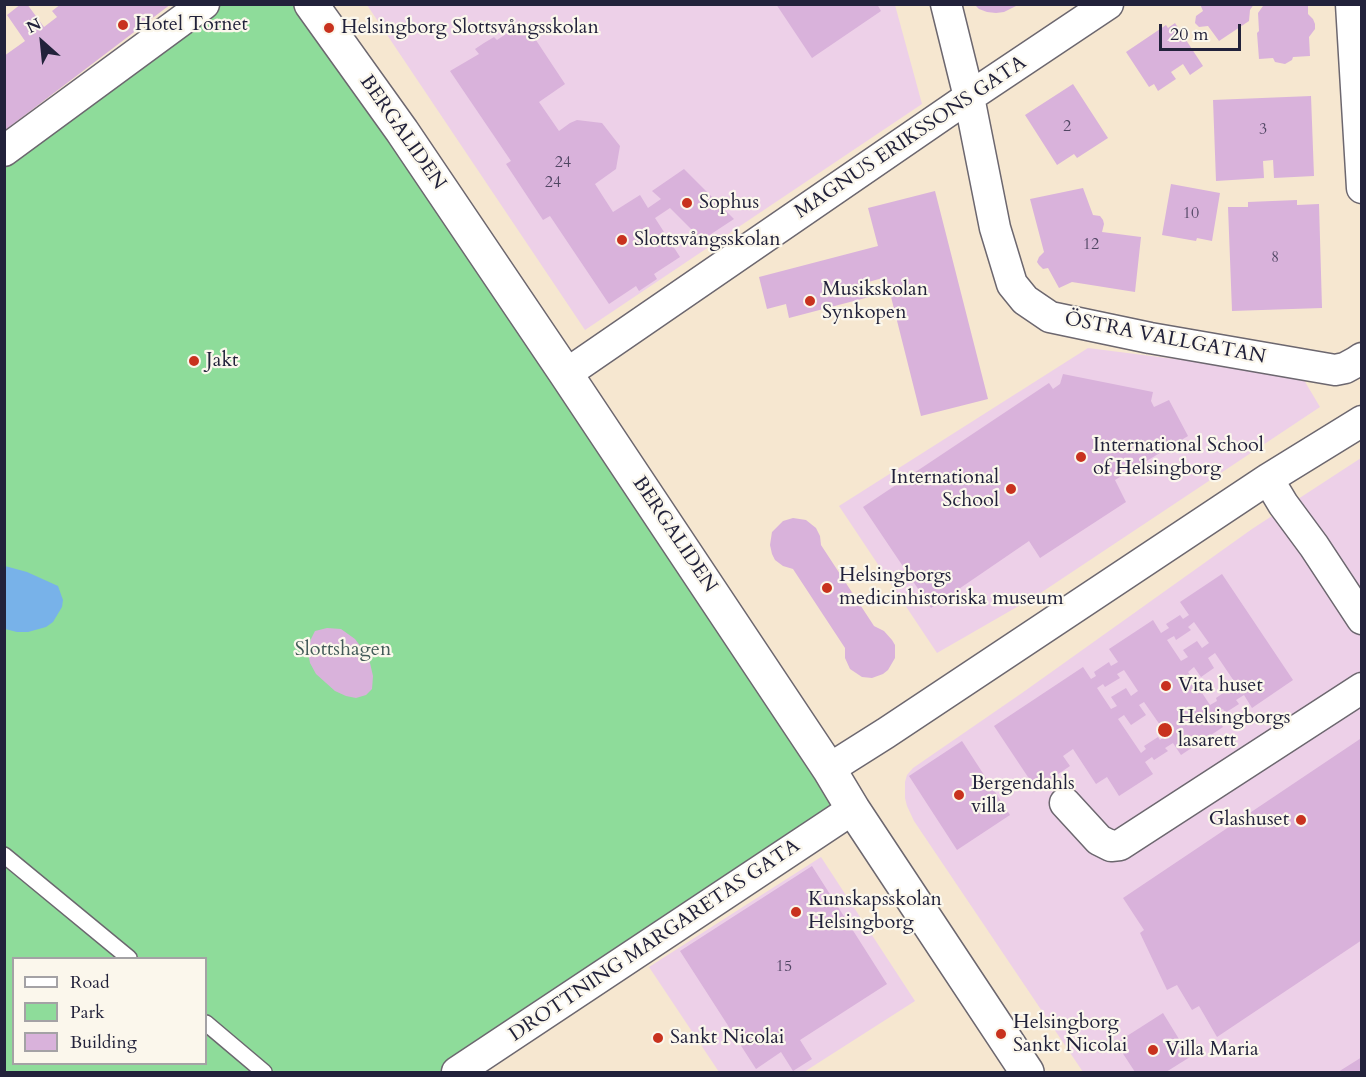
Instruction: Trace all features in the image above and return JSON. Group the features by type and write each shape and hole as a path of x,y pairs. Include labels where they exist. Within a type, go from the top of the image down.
{"street":[{"path":"4,151 204,4"},
{"name":"BERGALIDEN","path":"311,4 402,131 566,374 830,769 853,809 1027,1072"},
{"name":"ÖSTRA VALLGATAN","path":"946,4 969,98 995,228 1011,284 1025,300 1050,317 1150,338 1335,370 1345,368 1362,358"},
{"name":"MAGNUS ERIKSSONS GATA","path":"566,374 1108,4"},
{"path":"1351,4 1362,188"},
{"path":"830,769 1268,479 1362,421"},
{"path":"1268,479 1362,619"},
{"path":"1065,803 1099,840 1111,846 1120,845 1362,688"},
{"name":"DROTTNING MARGARETAS GATA","path":"457,1072 853,809"}],"lane":[{"path":"4,855 128,957"},
{"path":"207,1024 264,1072"}],"shaded area":[{"name":"Slottsvångsskolan","path":"367,5 895,5 922,104 585,330"},
{"name":"International School of Helsingborg","path":"1088,348 1301,375 1320,407 1036,596 937,653 839,506"},
{"name":"Helsingborgs lasarett","path":"1361,458 1361,1072 1083,1072 914,821 905,798 907,775 913,768 1252,529"},
{"name":"Kunskapsskolan Helsingborg","path":"821,857 915,1001 804,1072 719,1072 649,967"}],"green space":[{"name":"Slottshagen","path":"204,5 311,5 850,810 457,1072 5,1072 4,151"}],"water":[{"path":"5,566 27,572 58,586 63,600 62,607 53,622 46,627 28,632 5,629"}],"building":[{"path":"21,4 27,4 44,27 57,17 52,11 61,4 171,4 4,131 4,56 25,41 7,15"},
{"path":"776,4 877,4 881,11 812,58"},
{"path":"974,4 1020,4 1004,12 996,13 979,9"},
{"path":"1200,4 1254,4 1250,10 1249,21 1219,41 1208,26 1199,27 1195,23 1196,16 1203,11"},
{"path":"1263,4 1308,4 1308,14 1315,24 1315,29 1309,37 1310,56 1293,57 1285,64 1275,62 1273,58 1259,59 1258,13"},
{"name":"Slottsvångsskolan","path":"524,22 565,84 539,102 559,131 577,120 602,123 620,146 616,169 595,184 613,212 640,195 648,208 661,199 652,191 684,169 734,219 702,240 670,208 655,218 680,257 654,274 657,279 639,291 636,286 609,304 550,216 543,220 506,164 511,161 450,71 479,54 475,49 484,43 494,37 497,40"},
{"path":"1175,23 1203,66 1190,75 1183,64 1171,72 1176,79 1158,91 1154,84 1149,87 1126,52 1166,25 1168,28"},
{"path":"1073,84 1108,138 1077,158 1074,154 1057,165 1025,115"},
{"path":"1311,96 1314,176 1274,178 1273,160 1263,161 1264,178 1216,181 1213,100"},
{"path":"1171,184 1220,193 1212,241 1197,238 1196,241 1162,235"},
{"path":"1083,188 1093,215 1100,216 1103,220 1102,232 1141,237 1135,292 1072,282 1059,288 1048,268 1043,269 1037,262 1044,252 1030,199"},
{"name":"Musikskolan Synkopen","path":"935,191 988,399 921,416 886,277 865,283 869,297 789,318 786,304 767,309 759,277 878,246 868,208"},
{"path":"1297,200 1297,205 1319,204 1322,308 1232,311 1228,207 1248,207 1248,202"},
{"path":"1063,374 1153,392 1151,401 1154,407 1169,400 1188,436 1115,480 1126,502 1040,558 1029,541 931,608 863,507 1049,383 1053,389 1060,384"},
{"name":"Helsingborgs medicinhistoriska museum","path":"793,518 806,520 816,528 821,545 874,626 884,631 895,645 895,658 883,674 872,678 862,677 850,669 845,658 845,648 793,569 775,560 770,545 772,532 783,521"},
{"name":"Vita huset","path":"1222,574 1293,680 1252,708 1244,695 1236,700 1239,704 1225,713 1223,709 1215,714 1223,727 1181,755 1173,743 1165,748 1168,751 1154,760 1152,757 1145,762 1153,774 1119,796 1107,777 1096,784 1073,749 1063,756 1070,766 1036,789 994,726 1083,667 1091,679 1096,676 1094,672 1109,662 1111,666 1118,662 1109,649 1153,620 1161,633 1169,628 1166,624 1180,615 1183,619 1189,615 1180,602","holes":["1194,622 1209,643 1202,648 1197,641 1183,650 1188,657 1181,661 1167,640 1174,636 1176,640 1191,630 1188,627","1215,653 1238,687 1231,692 1229,689 1210,705 1188,672 1194,667 1201,677 1214,668 1208,658","1124,670 1138,691 1131,696 1126,688 1111,697 1117,706 1111,709 1097,688 1103,684 1105,687 1120,678 1117,674","1144,702 1167,735 1160,740 1158,737 1144,746 1146,749 1141,753 1118,719 1124,715 1131,725 1146,715 1139,705"]},
{"path":"327,628 341,629 355,639 364,651 373,676 372,689 366,695 356,698 346,696 335,691 316,674 310,663 308,652 311,639 315,631"},
{"name":"Glashuset","path":"1360,739 1362,741 1362,940 1217,1037 1199,1006 1192,1010 1177,985 1167,990 1140,933 1144,930 1123,898"},
{"name":"Bergendahls villa","path":"962,741 1010,815 957,850 909,776"},
{"name":"Kunskapsskolan Helsingborg","path":"812,866 887,984 800,1040 812,1059 793,1071 781,1052 756,1069 680,951"},
{"name":"Villa Maria","path":"1163,1013 1190,1057 1166,1072 1135,1072 1116,1043"},
{"path":"1362,1057 1362,1072 1338,1072"}],"place":[{"name":"Hotel Tornet","path":"123,25"},
{"name":"Helsingborg Slottsvångsskolan","path":"329,28"},
{"name":"Sophus","path":"687,203"},
{"name":"Slottsvångsskolan","path":"622,240"},
{"name":"Musikskolan Synkopen","path":"810,301"},
{"name":"Jakt","path":"194,361"},
{"name":"International School of Helsingborg","path":"1081,457"},
{"name":"International School","path":"1011,489"},
{"name":"Helsingborgs medicinhistoriska museum","path":"827,588"},
{"name":"Vita huset","path":"1166,686"},
{"name":"Helsingborgs lasarett","path":"1165,730"},
{"name":"Bergendahls villa","path":"959,795"},
{"name":"Glashuset","path":"1301,820"},
{"name":"Kunskapsskolan Helsingborg","path":"796,912"},
{"name":"Helsingborg Sankt Nicolai","path":"1001,1034"},
{"name":"Sankt Nicolai","path":"658,1038"},
{"name":"Villa Maria","path":"1153,1050"}]}
